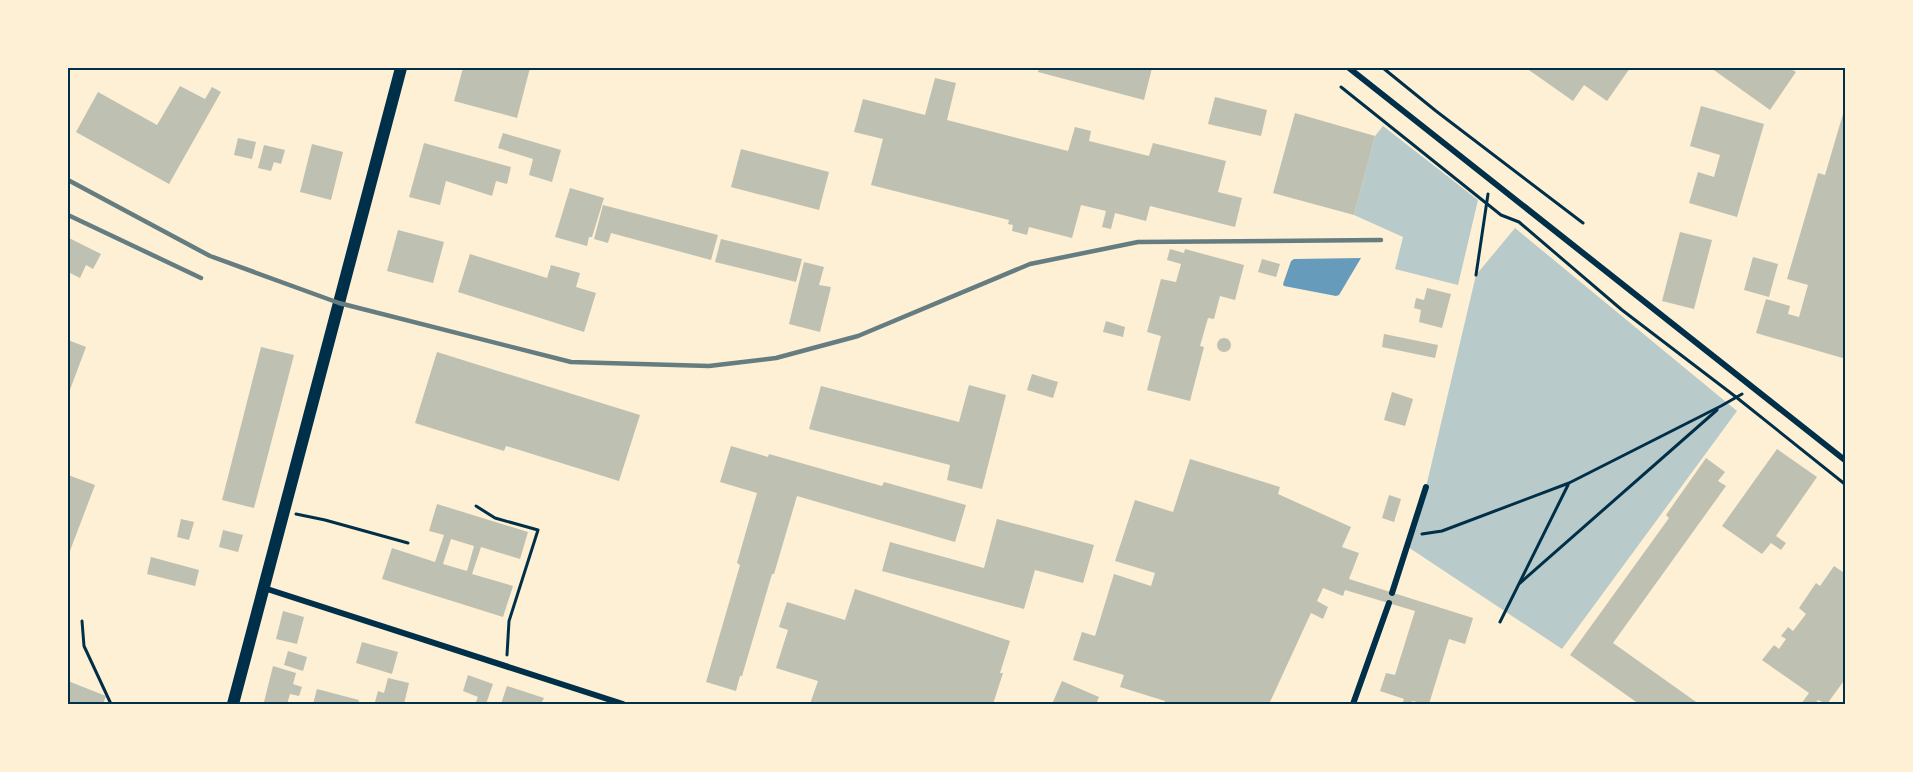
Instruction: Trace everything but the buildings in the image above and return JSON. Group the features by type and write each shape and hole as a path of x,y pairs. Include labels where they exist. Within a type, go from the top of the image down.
{"main road":[{"path":"233,705 401,68"}],"street":[{"path":"1349,68 1845,461"},
{"path":"1392,592 1426,487"},
{"path":"264,588 507,665 623,705"},
{"path":"1353,705 1389,603"}],"path":[{"path":"1383,68 1583,223"},
{"path":"1341,87 1502,215 1519,222 1622,310 1736,397 1845,485"},
{"path":"1476,275 1491,179"},
{"path":"1411,536 1442,531 1569,483 1751,388"},
{"path":"1520,583 1720,406"},
{"path":"1500,622 1569,483"},
{"path":"476,506 495,518 538,530 509,621 507,665"},
{"path":"285,512 325,520 408,543"},
{"path":"82,621 84,645 111,705"}],"shaded area":[{"path":"1383,126 1478,200 1458,285 1395,269 1403,237 1354,215 1375,136"},
{"path":"1515,228 1737,411 1562,649 1408,547 1426,487 1476,275"}],"water":[{"path":"1361,258 1339,295 1336,296 1283,284 1291,261 1294,259"}],"railway":[{"path":"68,180 210,256 339,303 571,362 709,366 776,358 858,336 1030,264 1138,242 1381,240"},
{"path":"68,215 201,278"}]}
